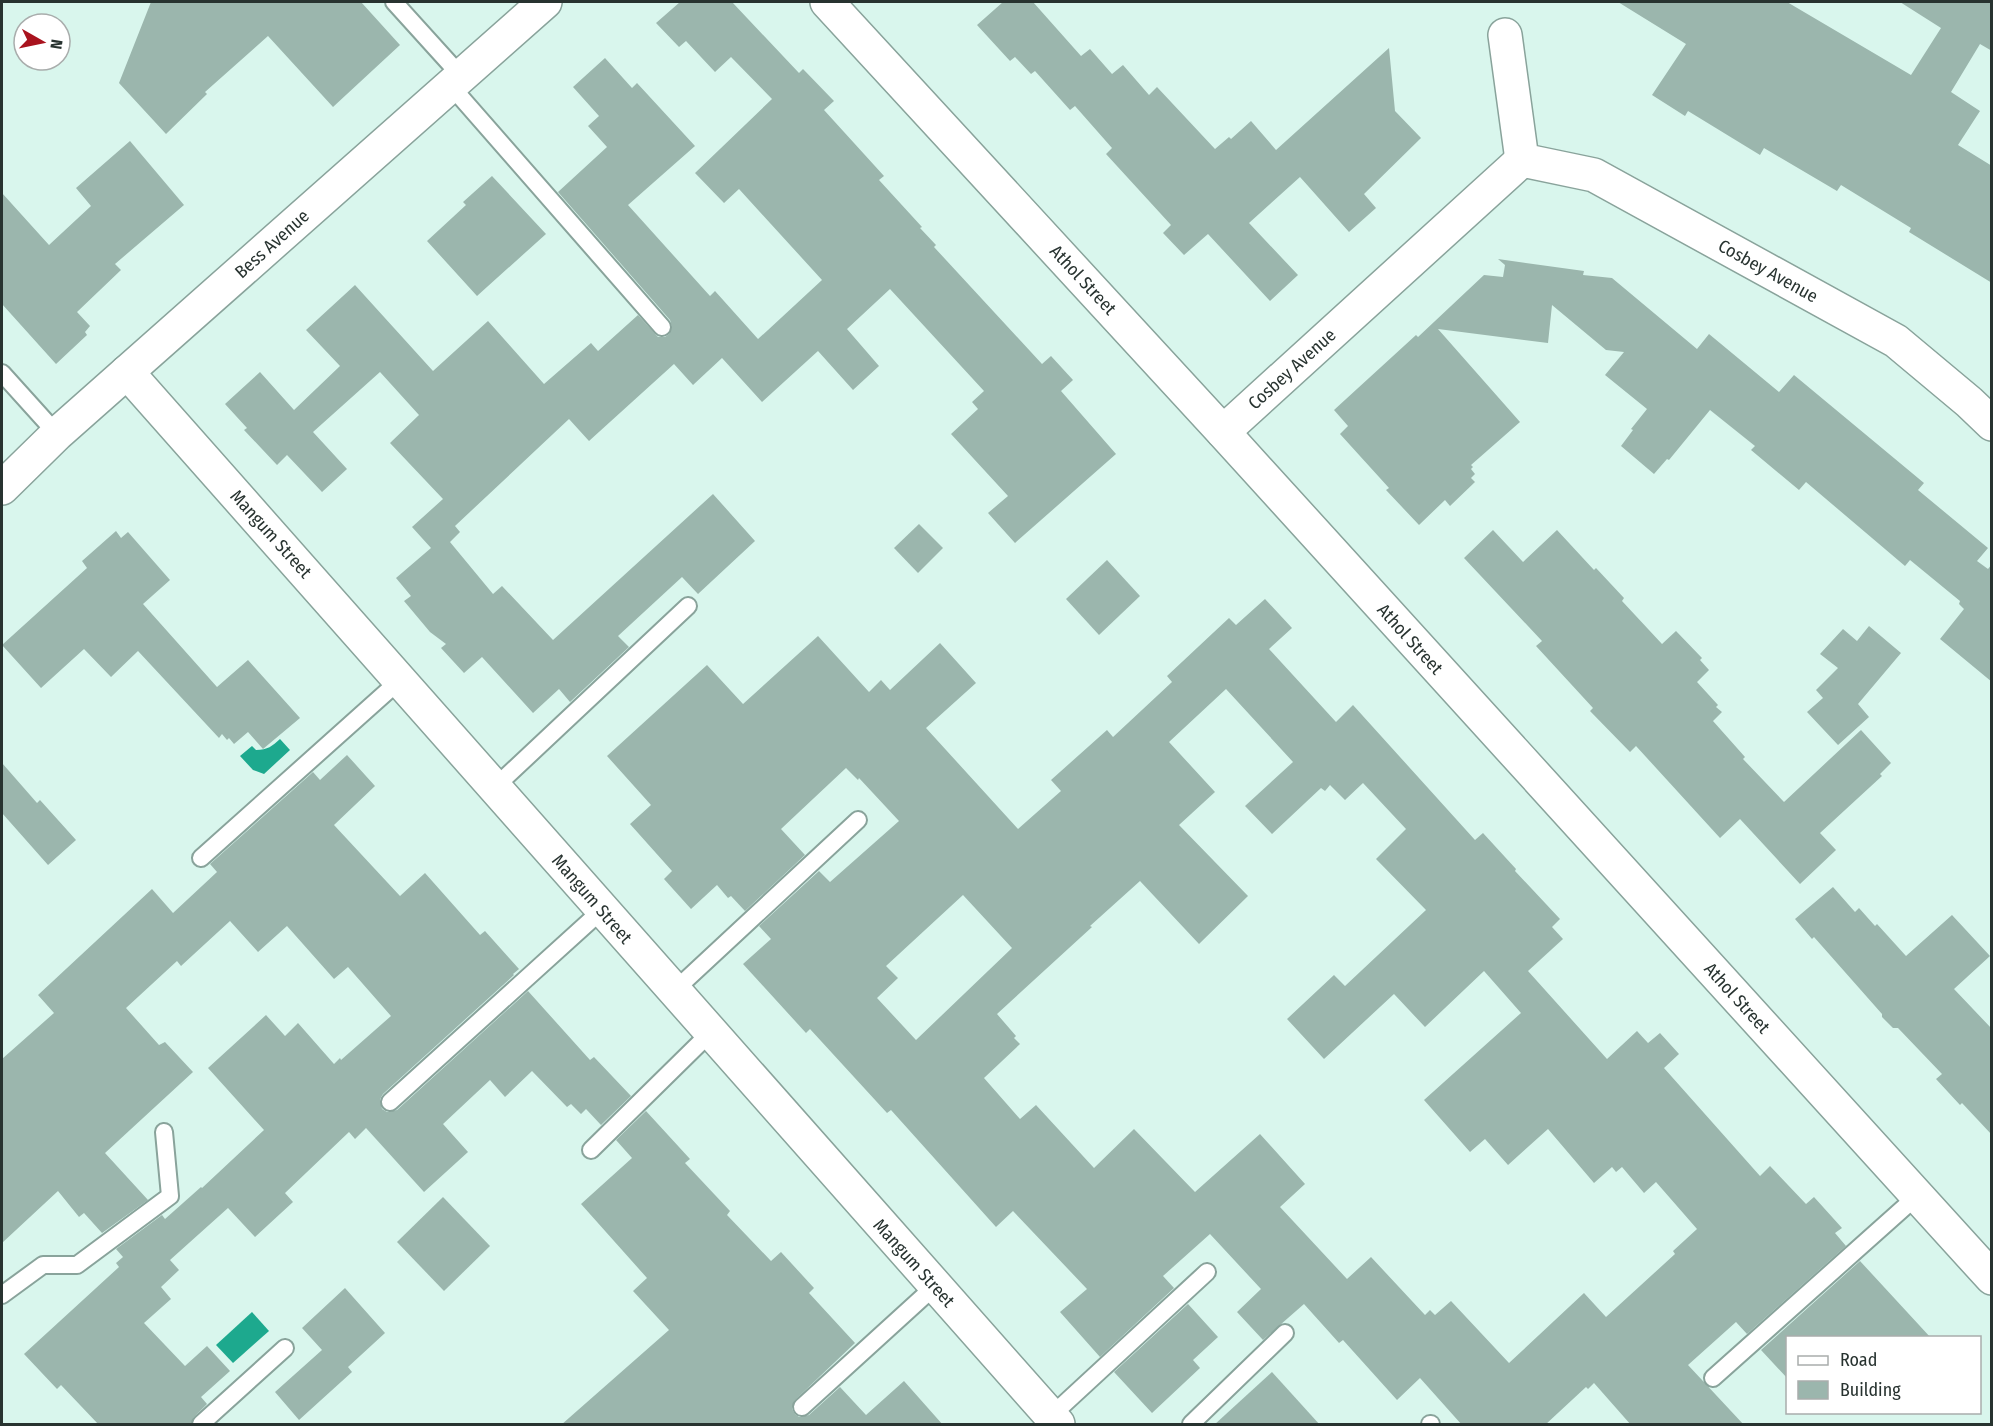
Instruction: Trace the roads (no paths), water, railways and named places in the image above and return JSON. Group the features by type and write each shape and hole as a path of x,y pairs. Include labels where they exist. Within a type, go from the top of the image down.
{"street":[{"name":"Bess Avenue","path":"2,488 57,434 545,2"},
{"name":"Athol Street","path":"827,2 1223,432 1992,1278"},
{"path":"1505,35 1522,160"},
{"name":"Cosbey Avenue","path":"1223,432 1522,160 1594,176 1896,341 1992,424"},
{"name":"Mangum Street","path":"127,372 1054,1420"}],"lane":[{"path":"394,2 456,81 662,327"},
{"path":"3,379 57,434"},
{"path":"494,788 688,606"},
{"path":"201,858 400,680"},
{"path":"674,991 858,820"},
{"path":"390,1102 602,910"},
{"path":"591,1150 711,1032"},
{"path":"2,1294 43,1265 77,1265 170,1196 164,1132"},
{"path":"1713,1378 1917,1196"},
{"path":"1054,1420 1208,1272"},
{"path":"802,1407 935,1286"},
{"path":"1191,1425 1285,1333"},
{"path":"201,1425 285,1347"}]}
